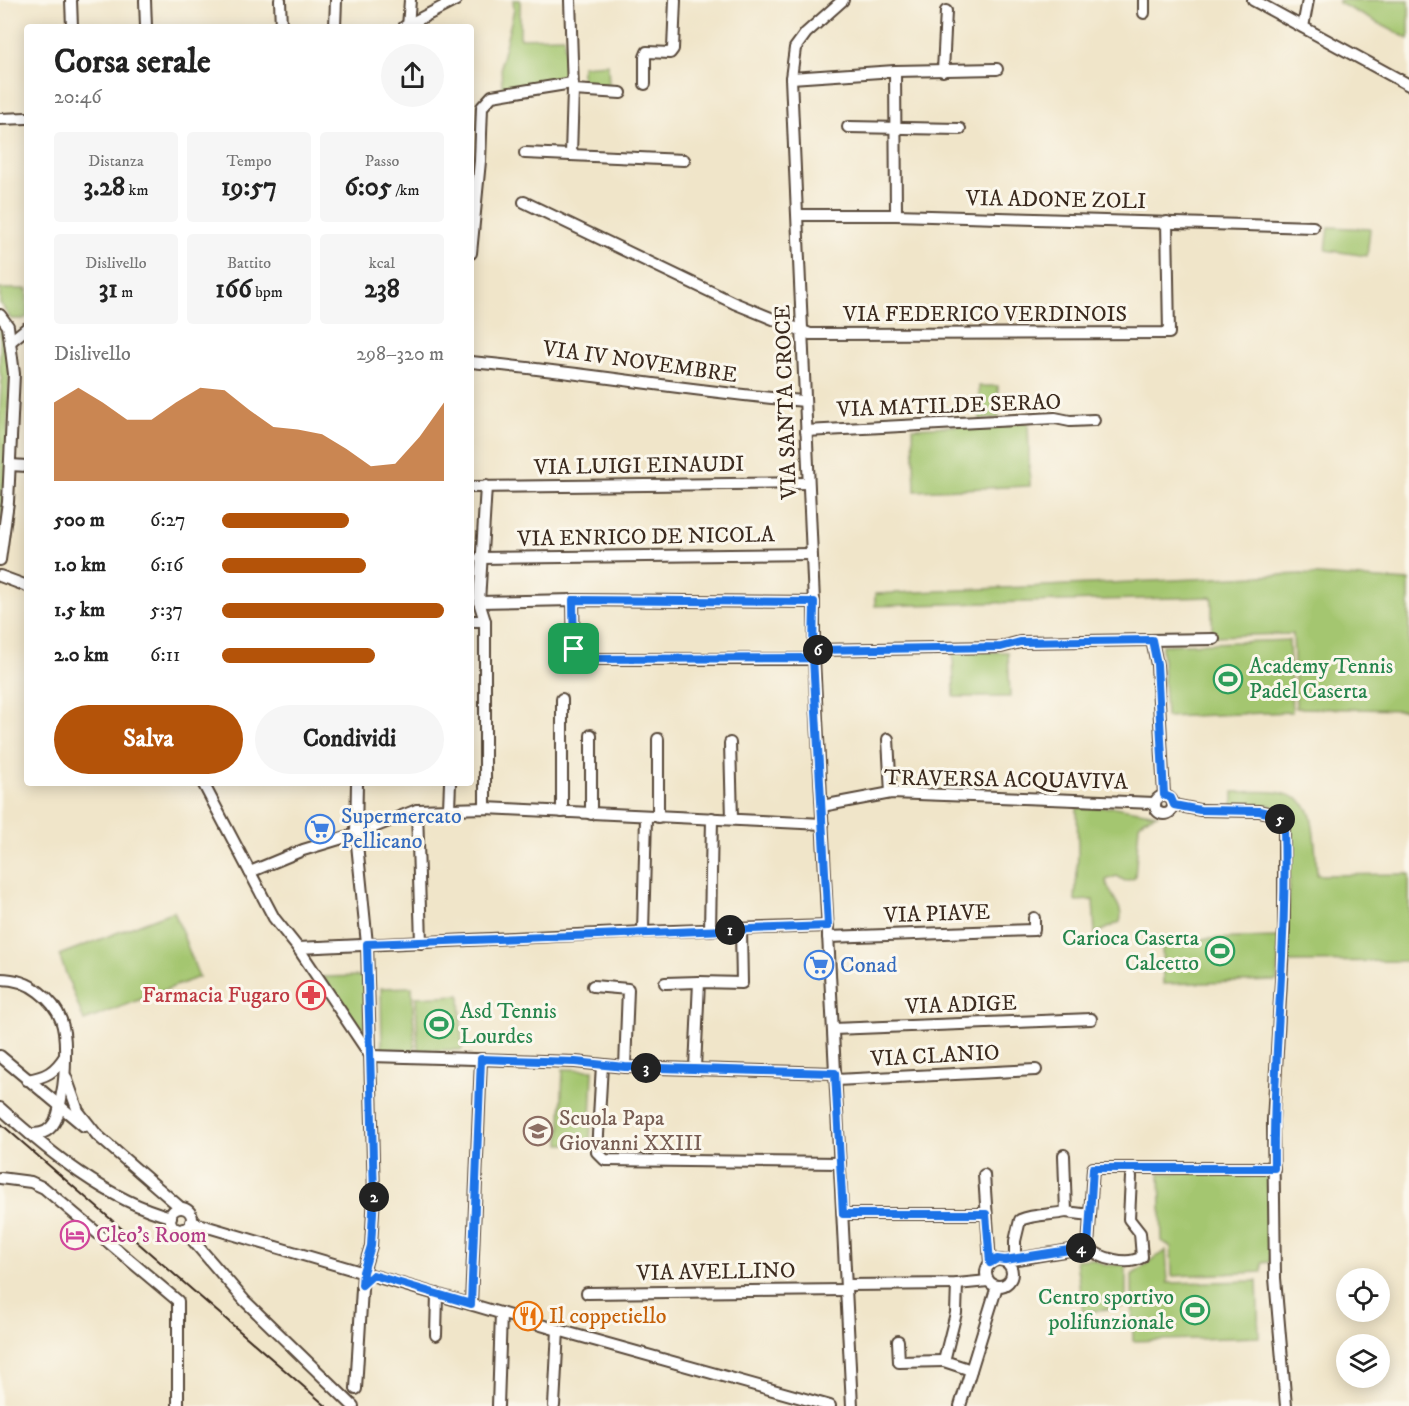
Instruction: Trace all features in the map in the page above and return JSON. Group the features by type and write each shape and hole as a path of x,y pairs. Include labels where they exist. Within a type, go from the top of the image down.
{"street":[{"path":"71,0 72,24"},
{"path":"145,0 146,24"},
{"path":"280,0 281,24"},
{"path":"335,24 336,0"},
{"path":"407,24 410,0"},
{"path":"411,24 456,0"},
{"path":"570,0 571,154"},
{"path":"645,84 647,52 670,53 673,49 675,0"},
{"name":"VIA SANTA CROCE","path":"843,0 806,33 795,48 791,78 814,602 813,654 852,1406"},
{"path":"1144,0 1144,13"},
{"path":"1253,0 1409,85"},
{"path":"1303,27 1308,0"},
{"path":"943,71 946,11"},
{"path":"791,78 895,71 997,69"},
{"path":"895,71 896,215"},
{"path":"474,184 482,107 492,96 572,87 621,93"},
{"path":"0,119 24,118"},
{"path":"848,127 960,129"},
{"path":"525,153 684,160"},
{"name":"VIA FEDERICO VERDINOIS","path":"524,202 734,303 810,334 1169,333 1167,222"},
{"name":"VIA ADONE ZOLI","path":"798,215 896,215 1313,226"},
{"path":"0,315 8,326 14,374 10,465 0,560"},
{"path":"11,340 24,330"},
{"name":"VIA IV NOVEMBRE","path":"474,362 730,395 805,401"},
{"name":"VIA MATILDE SERAO","path":"806,431 1043,419 1094,420"},
{"path":"10,465 24,466"},
{"name":"VIA LUIGI EINAUDI","path":"474,487 808,483"},
{"path":"485,808 485,621 479,602 486,486"},
{"name":"VIA ENRICO DE NICOLA","path":"480,558 811,554"},
{"path":"0,576 24,585"},
{"path":"479,602 573,600 814,602"},
{"path":"573,600 574,659 1001,647 1020,642 1214,639"},
{"path":"474,621 485,621"},
{"path":"1152,640 1157,664 1164,795"},
{"path":"562,699 562,812"},
{"path":"591,735 591,814"},
{"path":"658,739 658,817"},
{"path":"888,739 891,793"},
{"path":"730,743 732,819"},
{"path":"205,786 274,918 298,948 371,1056"},
{"path":"356,1389 362,1285 368,1274 374,1195 367,944 356,834 357,786"},
{"path":"449,808 450,786"},
{"name":"TRAVERSA ACQUAVIVA","path":"822,807 891,793 1155,804"},
{"path":"1164,795 1171,798 1174,805 1172,811 1163,814 1156,809 1155,804 1157,799 1164,795"},
{"path":"1174,805 1209,810 1259,811 1272,814 1281,820 1284,828 1284,929 1273,1121 1275,1278 1286,1406"},
{"path":"250,872 303,850 356,834 417,810 485,808 823,824"},
{"path":"417,810 421,943"},
{"path":"643,932 646,817"},
{"path":"710,930 712,818"},
{"name":"VIA PIAVE","path":"828,932 1034,930 1034,918"},
{"path":"298,948 643,932 710,930 828,932"},
{"path":"665,983 742,983 741,930"},
{"path":"0,979 20,981 33,988 53,1004 64,1026 66,1076 57,1118 50,1128 38,1134 30,1134"},
{"path":"695,1068 699,982"},
{"path":"593,986 628,989 625,1067"},
{"name":"VIA ADIGE","path":"833,1029 1091,1019"},
{"path":"0,1056 97,1135 181,1208 190,1212 187,1226 244,1301 353,1406"},
{"path":"27,1080 44,1077 53,1072 65,1056"},
{"name":"VIA CLANIO","path":"371,1056 575,1062 625,1067 695,1068 836,1077 1036,1070"},
{"path":"471,1304 481,1059"},
{"path":"602,1065 597,1152 605,1160 840,1163"},
{"path":"66,1076 78,1111 97,1135"},
{"path":"0,1108 70,1164 124,1200 171,1217"},
{"path":"1064,1155 1066,1212"},
{"path":"1131,1177 1129,1219 1140,1233 1142,1257 1108,1260 1088,1247 1093,1168 1274,1168"},
{"path":"960,1406 993,1283 986,1273 990,1263 984,1175"},
{"path":"0,1178 31,1182 53,1195 178,1301 178,1406"},
{"path":"171,1217 181,1208"},
{"path":"993,1283 1009,1282 1013,1275 1010,1260 1020,1220 1030,1216 1047,1216 1066,1212 1090,1215"},
{"path":"843,1214 986,1214"},
{"path":"171,1217 174,1226 187,1226 368,1274 830,1406"},
{"path":"990,1263 997,1259 1010,1260 1088,1247"},
{"name":"VIA AVELLINO","path":"587,1293 993,1283"},
{"path":"944,1361 956,1313 957,1284"},
{"path":"436,1335 437,1294"},
{"path":"498,1406 501,1313"},
{"path":"554,1406 558,1330"},
{"path":"898,1341 898,1362 944,1361 971,1370"}],"green space":[{"path":"513,0 520,0 520,38 564,37 566,78 502,89 501,62 514,10"},
{"path":"1339,0 1409,0 1409,39 1339,3"},
{"path":"608,64 609,87 582,85 582,66"},
{"path":"1329,227 1370,229 1367,256 1326,250"},
{"path":"0,289 24,289 24,318 11,319 0,303"},
{"path":"0,325 6,333 10,347 6,477 0,533 2,379"},
{"path":"979,386 998,386 999,418 980,419"},
{"path":"1028,422 1030,486 915,491 913,428"},
{"path":"1302,574 1409,581 1409,710 1296,708 1293,634 1212,636 1212,597 875,606 875,594"},
{"name":"Academy Tennis Padel Caserta","path":"1289,640 1292,712 1166,717 1162,645"},
{"path":"953,652 1008,652 1010,697 954,697"},
{"path":"1233,792 1274,792 1293,797 1301,802 1308,809 1312,822 1317,875 1409,874 1409,961 1286,962 1291,847 1289,817 1281,810 1269,805 1233,805"},
{"path":"1115,807 1157,814 1144,819 1139,825 1135,878 1125,881 1117,876 1106,880 1120,911 1120,922 1095,934 1093,900 1075,901 1078,854 1077,808"},
{"path":"174,911 199,977 84,1021 59,955"},
{"name":"Carioca Caserta Calcetto","path":"1279,937 1277,981 1163,984 1162,940"},
{"path":"363,976 365,1027 362,1029 357,1028 323,977"},
{"path":"412,987 415,1050 382,1049 381,988"},
{"name":"Asd Tennis Lourdes","path":"460,995 462,1050 418,1050 416,997"},
{"path":"563,1069 593,1070 590,1145 560,1144"},
{"path":"1160,1173 1264,1173 1268,1177 1270,1262 1262,1263 1262,1272 1172,1276 1171,1247 1162,1241"},
{"name":"Centro sportivo polifunzionale","path":"1166,1250 1168,1283 1257,1281 1259,1337 1133,1341 1132,1275"},
{"path":"1092,1259 1103,1265 1126,1265 1126,1306 1083,1313 1076,1260"}],"railway":[{"path":"0,1123 326,1406"}],"place":[{"name":"Academy Tennis Padel Caserta","path":"1228,679"},
{"name":"Supermercato Pellicano","path":"320,829"},
{"name":"Carioca Caserta Calcetto","path":"1220,951"},
{"name":"Conad","path":"819,965"},
{"name":"Farmacia Fugaro","path":"311,995"},
{"name":"Asd Tennis Lourdes","path":"439,1024"},
{"name":"Scuola Papa Giovanni XXIII","path":"538,1131"},
{"name":"Cleo's Room","path":"75,1235"},
{"name":"Centro sportivo polifunzionale","path":"1195,1310"},
{"name":"Il coppetiello","path":"528,1316"}],"route":[{"path":"573,600 814,602 813,650 1001,647 1020,642 1152,640 1157,664 1164,795 1173,800 1174,805 1200,810 1259,811 1272,814 1281,820 1284,828 1284,929 1273,1121 1274,1168 1093,1168 1088,1247 1005,1260 997,1259 990,1263 986,1214 843,1214 835,1073 625,1067 575,1062 481,1059 471,1304 373,1275 362,1285 363,1272 371,1246 374,1195 367,944 828,926 813,658 574,659 574,649 573,600"}]}
